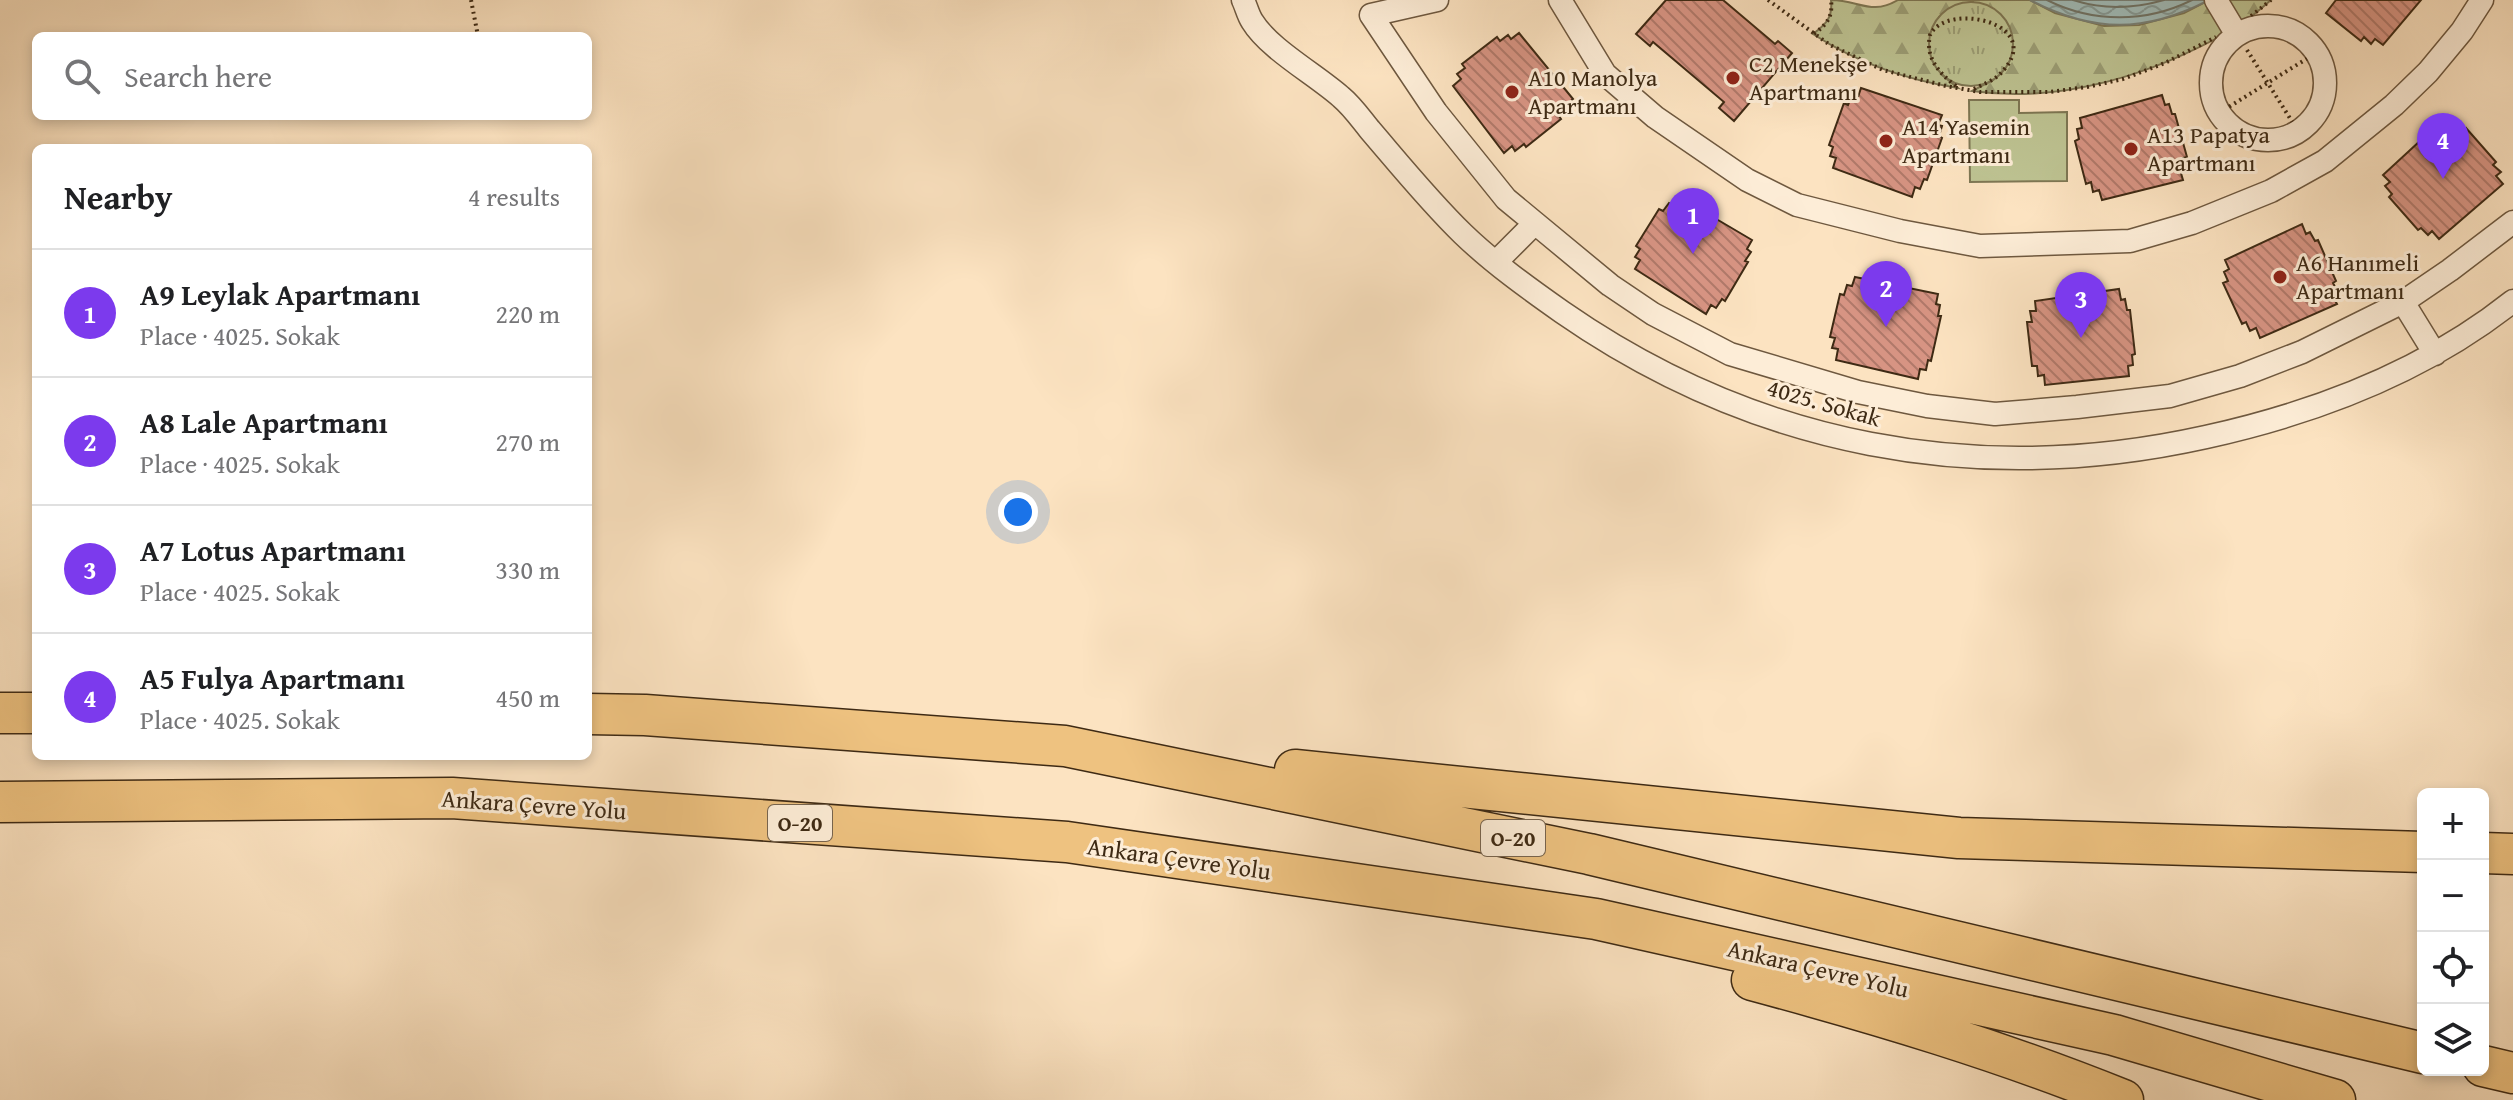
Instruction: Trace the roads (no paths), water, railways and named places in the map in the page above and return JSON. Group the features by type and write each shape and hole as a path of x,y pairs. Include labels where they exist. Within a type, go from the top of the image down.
{"highway":[{"path":"0,713 32,713"},
{"name":"O-20","path":"592,714 661,716 1065,746 1589,854 2417,1052"},
{"path":"1065,746 1959,838 2417,852"},
{"name":"Ankara Çevre Yolu","path":"0,802 452,798 1052,841 1596,919 2114,1035 2335,1100"},
{"path":"2489,853 2513,854"},
{"path":"1596,919 1713,970 1881,1015 2039,1066 2123,1100"},
{"path":"2489,1067 2513,1073"}],"street":[{"name":"4025. Sokak","path":"1243,0 1252,21 1261,31 1279,49 1344,99 1464,235 1530,290 1599,338 1709,395 1797,427 1859,443 1935,455 2007,460 2103,454 2170,445 2284,418 2435,354 2513,301"},
{"path":"1437,0 1371,15 1436,112 1506,199 1610,285 1653,314 1730,354 1858,392 1927,406 1995,414 2170,396 2240,376 2302,352 2403,302 2513,222"},
{"path":"1560,0 1605,74 1655,117 1747,180 1797,205 1833,215 1980,246 2000,246 2130,241 2192,223 2271,191 2325,161 2394,105 2428,72 2462,31 2482,0"},
{"path":"2216,0 2235,32"},
{"path":"2269,26 2285,29 2300,36 2316,53 2325,80 2323,98 2316,114 2298,131 2274,140 2256,139 2240,134 2219,113 2211,93 2211,77 2215,60 2235,32 2269,26"},
{"path":"1496,262 1535,223"},
{"path":"2403,302 2435,354"}],"water":[{"path":"2030,0 2209,0 2163,19 2120,25 2076,19"}],"place":[{"name":"C2 Menekşe Apartmanı","path":"1733,78"},
{"name":"A10 Manolya Apartmanı","path":"1512,92"},
{"name":"A14 Yasemin Apartmanı","path":"1886,141"},
{"name":"A13 Papatya Apartmanı","path":"2131,149"},
{"name":"A5 Fulya Apartmanı","path":"2443,179"},
{"name":"A9 Leylak Apartmanı","path":"1693,254"},
{"name":"A6 Hanımeli Apartmanı","path":"2280,277"},
{"name":"A8 Lale Apartmanı","path":"1886,327"},
{"name":"A7 Lotus Apartmanı","path":"2081,338"}]}
